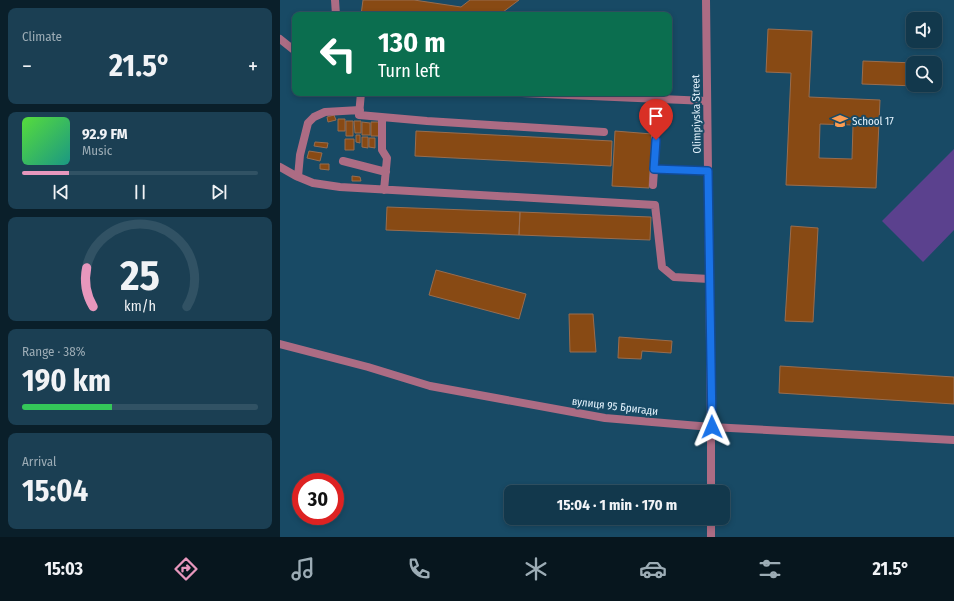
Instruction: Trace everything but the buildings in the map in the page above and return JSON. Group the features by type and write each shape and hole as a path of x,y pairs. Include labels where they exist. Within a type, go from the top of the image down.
{"street":[{"path":"335,0 336,12"},
{"name":"Olimpiyska Street","path":"706,0 712,427 711,485"},
{"path":"280,39 292,49"},
{"path":"361,96 359,115 604,132"},
{"path":"581,96 707,101"},
{"path":"653,184 656,140 654,124 660,100"},
{"path":"298,177 300,155 308,123 314,117 325,112 360,110"},
{"path":"382,117 382,150 387,158 384,190"},
{"path":"343,162 386,172"},
{"path":"280,167 313,184 340,187 655,205 662,267 674,277 710,279"},
{"path":"654,169 708,171"},
{"name":"вулиця 95 Бригади","path":"280,344 361,365 430,386 605,418 712,427 954,440"},
{"path":"711,525 711,537"}],"shaded area":[{"path":"954,149 954,230 923,262 882,221"}],"place":[{"name":"School 17","path":"840,121"}],"route":[{"path":"656,140 654,169 708,171 712,427"}]}
